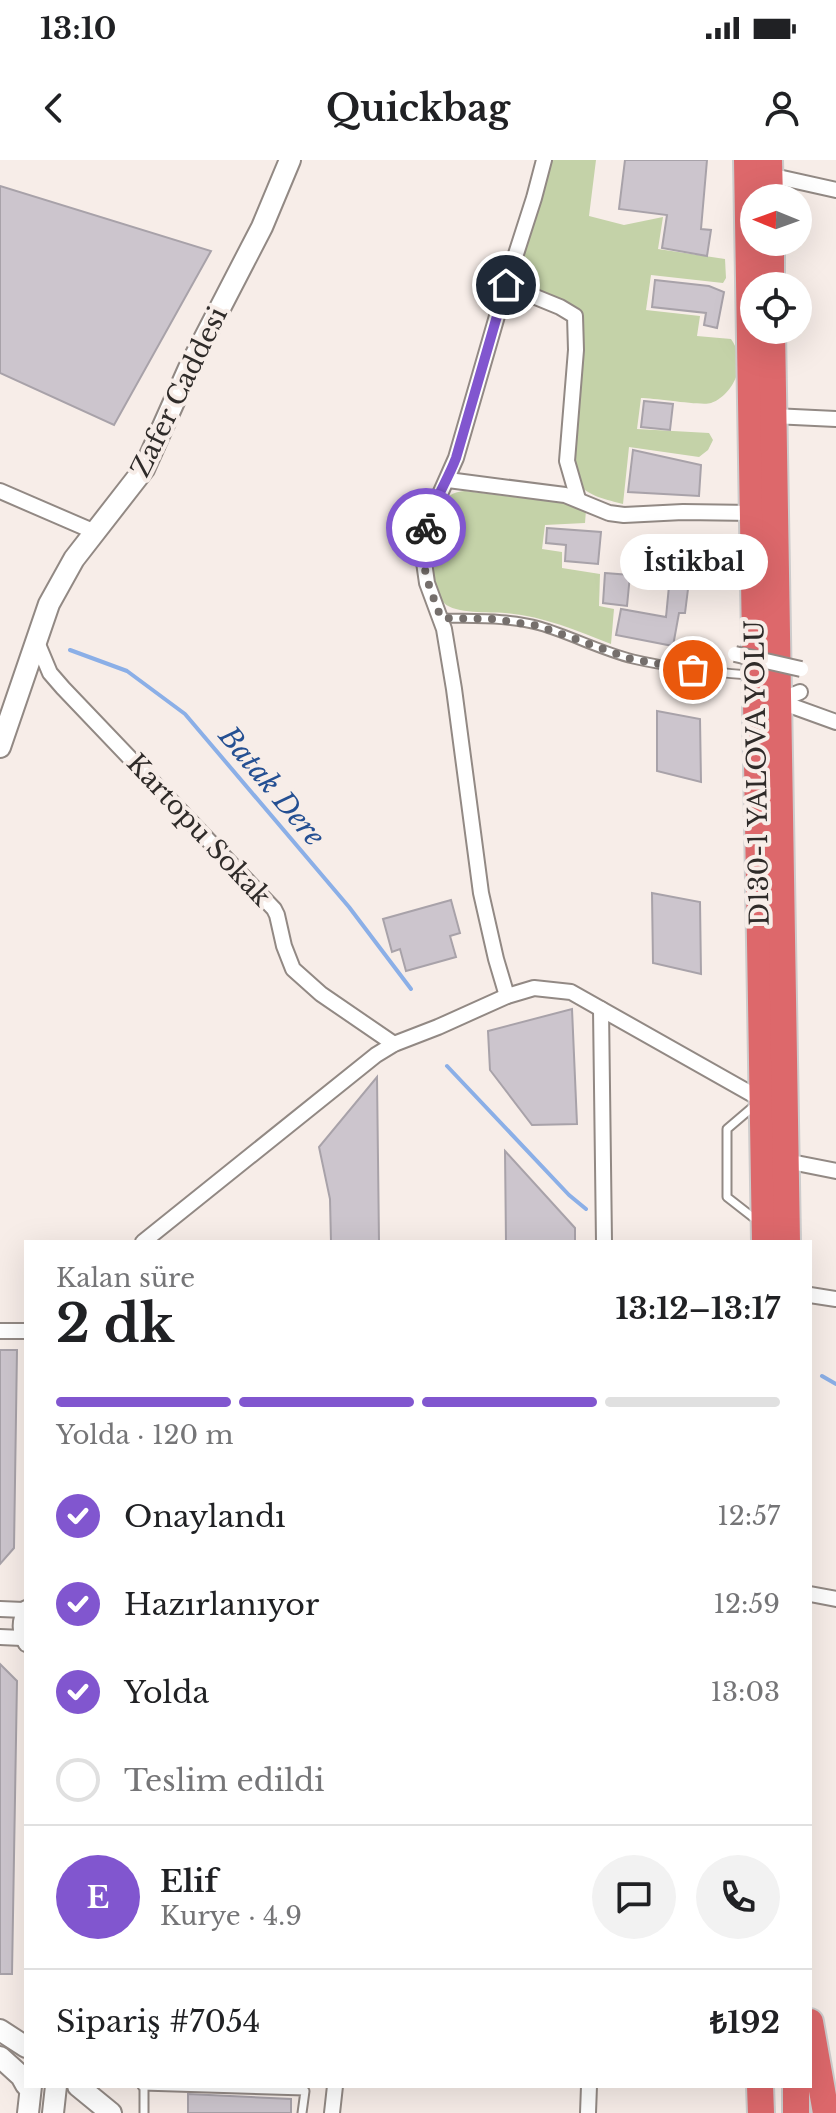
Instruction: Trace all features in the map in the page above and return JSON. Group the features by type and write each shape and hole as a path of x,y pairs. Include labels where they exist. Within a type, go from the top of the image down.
{"highway":[{"name":"D130-1 YALOVA YOLU","path":"747,160 753,513 746,624 755,676 765,1234"},
{"path":"772,344 773,416 789,697 787,1240"},
{"path":"812,2033 826,2113"},
{"path":"760,2088 761,2113"},
{"path":"777,2088 777,2113"},
{"path":"796,2088 796,2113"}],"street":[{"name":"Zafer Caddesi","path":"0,747 49,604 74,559 144,469 189,368 262,227 290,160"},
{"path":"507,996 481,893 454,689 441,618 427,583 423,537 434,503 448,480 456,458 544,160"},
{"path":"769,178 836,190"},
{"path":"506,285 575,316 576,350 567,461 578,499"},
{"path":"773,416 836,419"},
{"path":"448,480 565,495 609,513 624,515 753,513"},
{"path":"0,491 95,532"},
{"name":"Kartopu Sokak","path":"37,642 50,673 63,688 274,909 293,969 321,994 394,1044"},
{"path":"735,654 801,669"},
{"path":"789,697 836,722"},
{"path":"146,1240 360,1066 394,1044 507,996 534,988 571,992 762,1100"},
{"path":"601,1009 604,1240"},
{"path":"786,1161 836,1171"},
{"path":"812,1295 836,1299"},
{"path":"0,1331 24,1331"},
{"path":"812,1594 836,1599"},
{"path":"0,1609 24,1609"},
{"path":"0,1637 24,1641 20,1629 24,1613"},
{"path":"0,2030 24,2046"},
{"path":"0,2057 24,2082"},
{"path":"80,2088 111,2113"},
{"path":"332,2113 335,2088"},
{"path":"588,2113 589,2088"}],"lane":[{"path":"441,618 522,622 631,659 693,670 755,676"},
{"path":"762,1100 727,1129 727,1197 765,1234"},
{"path":"143,2088 144,2113"},
{"path":"208,2088 305,2091 302,2113"}],"green space":[{"path":"551,160 596,160 589,216 624,225 663,217 658,249 725,259 726,278 723,283 651,275 646,310 700,316 697,336 731,339 738,357 738,369 729,389 711,403 641,398 637,429 709,433 713,440 708,450 699,457 629,447 623,504 587,491 578,483 574,471 572,432 584,326 581,316 515,281"},
{"path":"465,491 547,501 563,500 586,510 585,523 545,525 542,549 562,552 562,568 600,574 599,606 614,609 611,644 546,620 505,613 464,611 444,603 434,575 438,528 446,499"}],"building":[{"path":"625,160 707,160 701,229 711,230 707,256 662,248 667,215 619,209"},
{"path":"0,186 211,251 114,425 0,373"},
{"path":"655,280 709,286 724,292 717,328 704,325 706,313 652,307"},
{"path":"644,401 673,404 670,430 641,427"},
{"path":"633,450 701,465 699,496 628,492"},
{"path":"547,528 601,532 598,564 565,561 566,545 546,543"},
{"path":"672,538 691,538 691,560 671,559"},
{"path":"605,573 630,575 627,606 603,603"},
{"path":"669,586 688,589 685,613 679,613 673,646 616,635 621,609 666,617"},
{"path":"657,711 700,719 701,782 657,771"},
{"path":"652,893 700,902 701,974 653,963"},
{"path":"451,900 460,933 450,936 456,957 406,971 400,949 392,952 383,919"},
{"path":"572,1009 577,1124 532,1125 490,1070 488,1031"},
{"path":"377,1077 379,1240 331,1240 330,1199 319,1147"},
{"path":"505,1151 575,1228 575,1240 506,1240"},
{"path":"0,1350 17,1350 14,1548 0,1564"},
{"path":"0,1664 17,1681 12,1974 0,1974"},
{"path":"188,2094 291,2099 291,2113 188,2113"}],"waterway":[{"name":"Batak Dere","path":"70,650 127,671 185,714 349,907 411,989"},
{"name":"Batak Dere","path":"447,1066 569,1195 586,1209"},
{"name":"Batak Dere","path":"822,1376 836,1384"}],"way so far":[{"path":"426,528 423,537 424,569 441,618 522,622 631,659 693,670"}],"place":[{"name":"İstikbal","path":"693,670"}],"route":[{"path":"426,528 434,503 448,480 456,458 506,285"}]}
